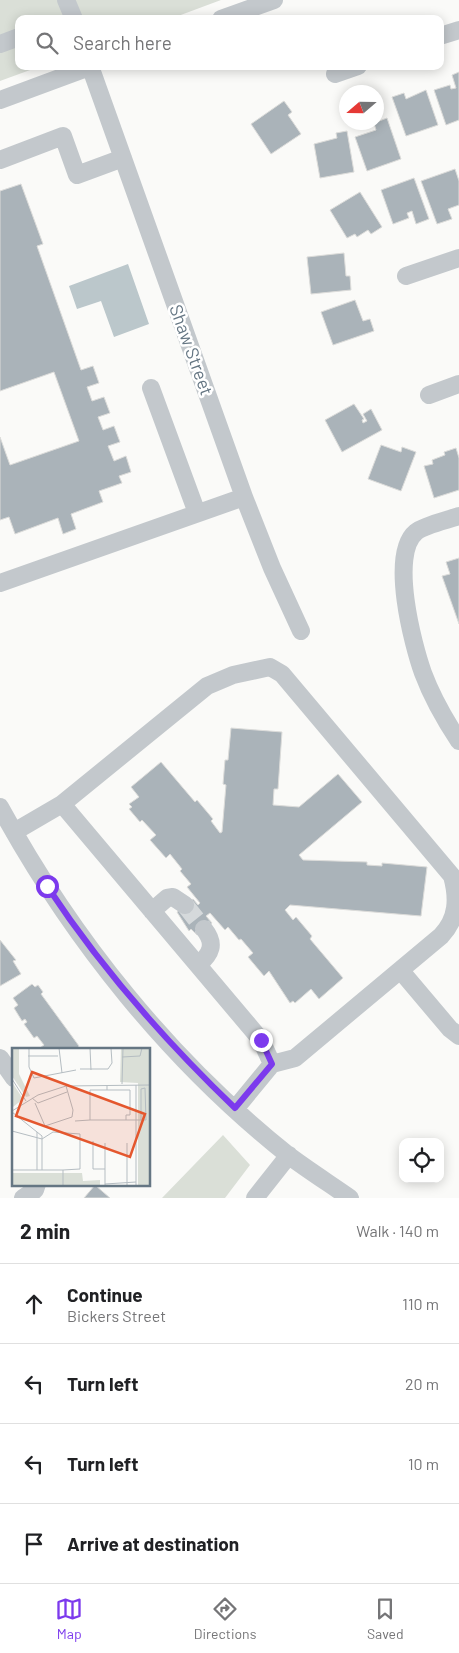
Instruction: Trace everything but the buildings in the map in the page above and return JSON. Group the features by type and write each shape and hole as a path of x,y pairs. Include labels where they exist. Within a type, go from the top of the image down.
{"street":[{"path":"66,0 71,15"},
{"path":"232,15 274,0"},
{"path":"444,35 459,30"},
{"path":"0,44 15,38"},
{"path":"0,100 80,70"},
{"name":"Shaw Street","path":"92,70 244,496 272,568 301,631"},
{"path":"335,74 346,70"},
{"path":"0,160 63,136 78,175 123,158"},
{"path":"406,276 459,258"},
{"path":"429,395 459,384"},
{"path":"151,388 197,512"},
{"path":"0,582 244,496"},
{"path":"459,516 416,532 407,543 403,558 410,620 416,650 424,674 443,716 459,741"},
{"path":"14,832 62,804 207,686 233,674 270,666 282,674 452,876 457,898 449,928 401,971 295,1058 272,1064 235,1108"},
{"path":"62,804 261,1040 272,1064"},
{"path":"0,807 82,939 129,999 189,1064 235,1108 289,1155 350,1198"},
{"path":"152,911 167,898 173,897 186,905"},
{"path":"198,965 208,956 211,948 212,942 204,929"},
{"path":"401,971 450,1029 459,1036"},
{"path":"0,1058 12,1075"},
{"path":"255,1198 289,1155"},
{"path":"23,1198 35,1190 37,1186"}],"shaded area":[{"path":"0,0 221,0 181,15 15,15 15,70 30,70 0,81"},
{"path":"128,264 149,324 114,337 101,301 77,309 69,286"},
{"path":"223,1135 250,1165 225,1198 162,1198"}],"tunnel":[{"path":"185,905 204,929"}],"route":[{"path":"47,886 82,939 129,999 189,1064 235,1108 272,1064 261,1040"}]}
